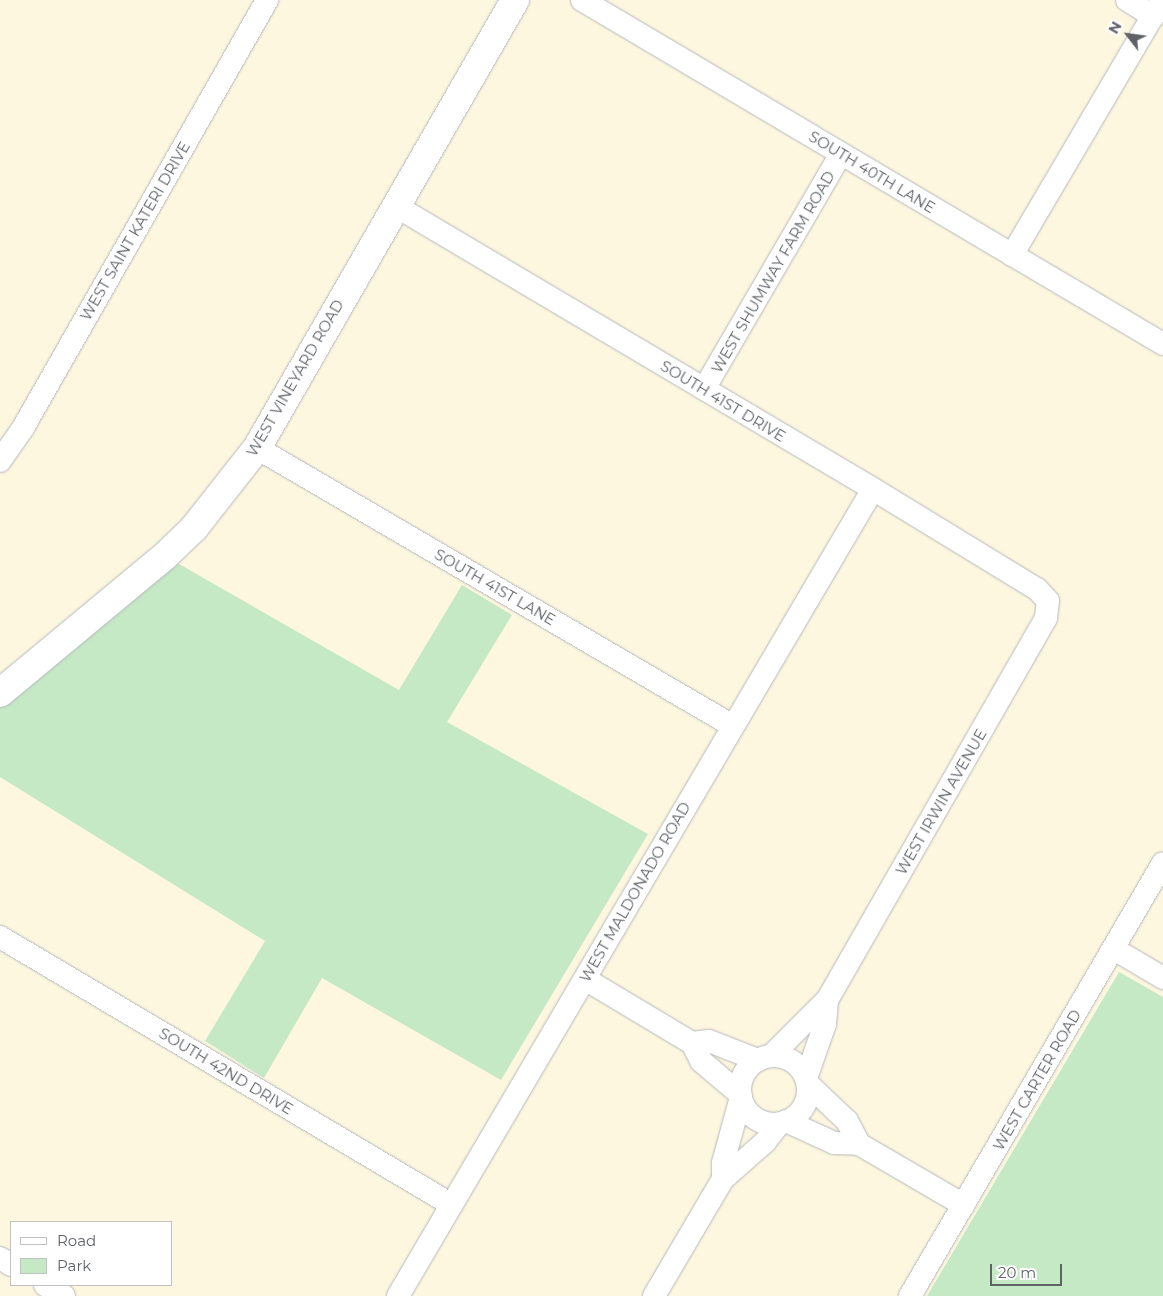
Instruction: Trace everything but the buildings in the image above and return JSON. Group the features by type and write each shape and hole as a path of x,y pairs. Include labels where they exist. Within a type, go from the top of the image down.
{"street":[{"name":"WEST SAINT KATERI DRIVE","path":"0,461 23,428 267,0"},
{"name":"WEST VINEYARD ROAD","path":"0,693 166,556 194,528 257,448 394,205 515,0"},
{"name":"SOUTH 40TH LANE","path":"582,0 1163,344"},
{"path":"1012,255 1158,8 1126,0"},
{"name":"WEST SHUMWAY FARM ROAD","path":"704,389 841,154"},
{"name":"SOUTH 41ST DRIVE","path":"394,205 873,489 1037,589 1048,601"},
{"name":"SOUTH 41ST LANE","path":"257,448 733,726"},
{"name":"WEST MALDONADO ROAD","path":"398,1296 873,489"},
{"name":"WEST IRWIN AVENUE","path":"765,1058 827,1000 1046,618 1048,601"},
{"name":"WEST CARTER ROAD","path":"910,1296 1163,863"},
{"name":"SOUTH 42ND DRIVE","path":"0,937 452,1205"},
{"path":"1114,948 1163,978"},
{"path":"584,979 692,1043 701,1061 741,1096 751,1115 769,1124 783,1122 834,1143 859,1144 964,1205"},
{"name":"WEST IRWIN AVENUE","path":"807,1081 825,1024 827,1000"},
{"path":"692,1043 709,1041 765,1058 792,1061 807,1081 847,1121 859,1144"},
{"path":"723,1179 723,1163 741,1096 744,1075 765,1058"},
{"path":"654,1296 723,1179 765,1142 783,1122 798,1114 804,1105 807,1081"},
{"path":"47,1286 64,1296"}],"shaded area":[{"path":"0,0 1163,0 1163,1296 0,1296"}],"green space":[{"path":"165,556 399,690 462,585 512,615 447,722 648,834 501,1080 322,978 264,1078 205,1041 265,941 0,777 0,693"},
{"path":"1119,972 1163,997 1163,1296 927,1296"}]}
